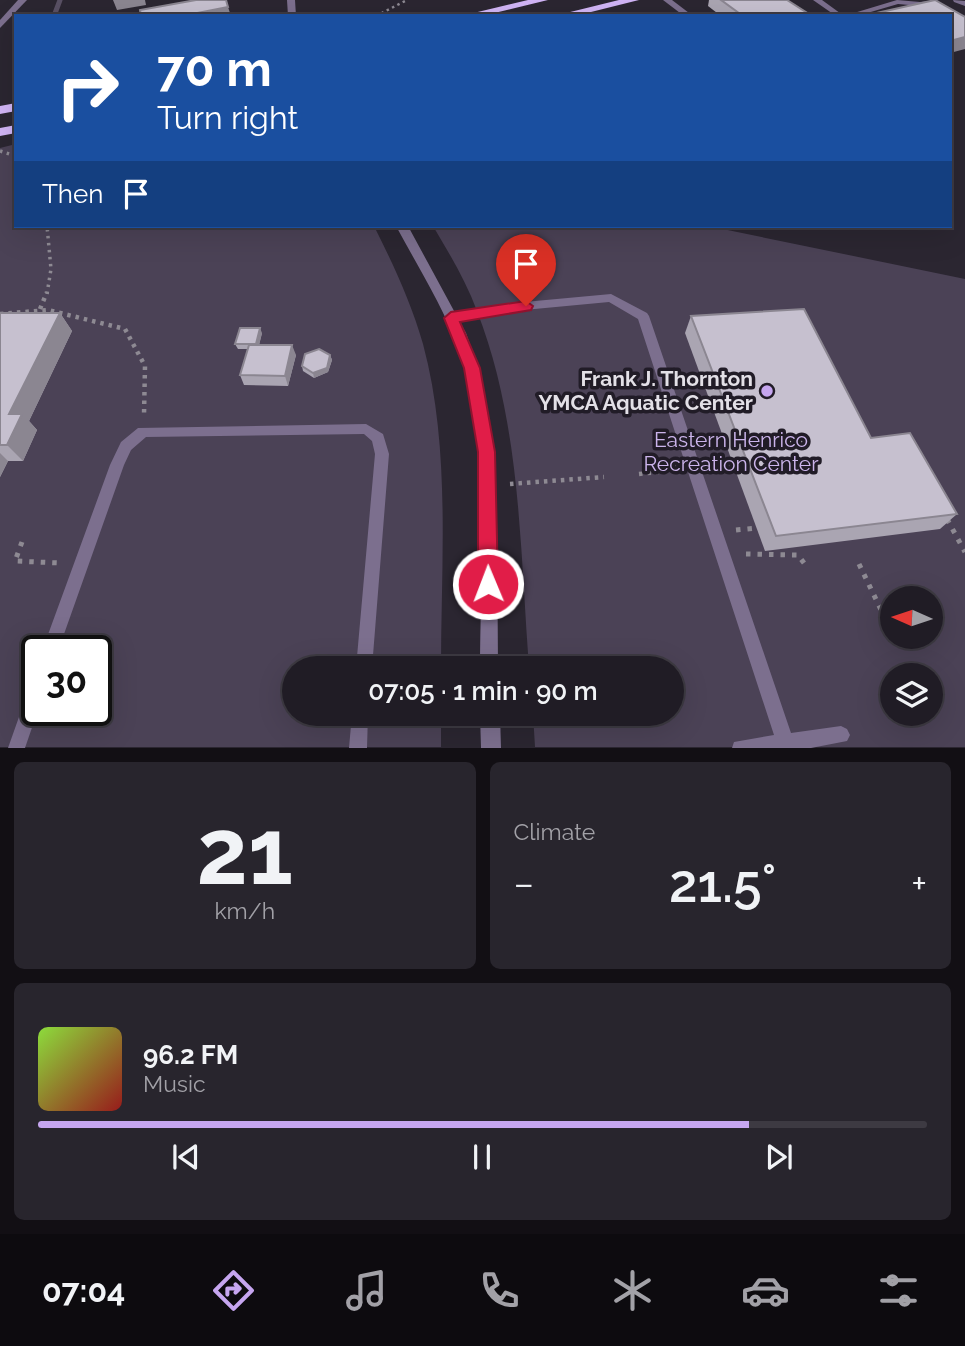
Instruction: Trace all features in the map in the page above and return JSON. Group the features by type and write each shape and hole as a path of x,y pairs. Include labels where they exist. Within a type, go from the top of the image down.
{"main road":[{"path":"476,14 543,0"},
{"path":"568,14 634,0"}],"street":[{"path":"0,25 4,15 23,0"},
{"path":"403,228 451,318 472,368 486,452 489,656"},
{"path":"490,726 491,747"}],"lane":[{"path":"667,0 686,14"},
{"path":"817,0 838,14"},
{"path":"855,14 898,2 935,0"},
{"path":"957,0 965,4"},
{"path":"917,2 930,10"},
{"path":"451,318 502,308 611,298 643,317 785,742"},
{"path":"56,635 117,465 126,446 143,432 366,429 377,438 382,454 365,656"},
{"path":"16,747 24,726"},
{"path":"358,747 359,726"},
{"path":"740,747 841,735"}],"path":[{"path":"380,14 407,0"},
{"path":"39,310 48,295 50,283 52,258 47,228"},
{"path":"0,314 68,310 125,328 145,366 143,432"},
{"path":"639,474 676,470"},
{"path":"510,484 604,477"},
{"path":"945,516 965,552"},
{"path":"736,530 757,528"},
{"path":"22,542 15,561 60,563"},
{"path":"746,554 784,551 798,555 807,567"},
{"path":"859,564 880,608"}],"green space":[{"path":"14,144 14,228 375,228 413,313 432,383 441,464 441,656 282,656 282,726 441,726 441,747 0,747 0,148"},
{"name":"Eastern Henrico Recreation Center","path":"434,228 718,228 965,279 965,747 535,747 534,726 684,726 684,656 528,656 520,533 510,442 491,354 477,311"}],"building":[{"path":"196,0 226,0 228,7 192,14 141,14 140,10"},
{"path":"721,0 787,0 809,14 740,14"},
{"path":"935,0 965,17 965,37 952,40 952,14 872,14"},
{"name":"Frank J. Thornton YMCA Aquatic Center","path":"804,309 871,438 910,433 957,514 776,536 691,316"},
{"path":"0,313 60,313 9,414 22,414 7,445 0,445"},
{"path":"240,328 260,328 256,344 235,344"},
{"path":"249,345 292,345 285,376 240,375"},
{"path":"319,349 330,355 327,368 313,373 302,366 305,354"}],"waterway":[{"path":"55,14 60,0"}],"place":[{"name":"Frank J. Thornton YMCA Aquatic Center","path":"767,391"}],"route":[{"path":"488,584 486,452 472,368 451,318 526,306"}]}
